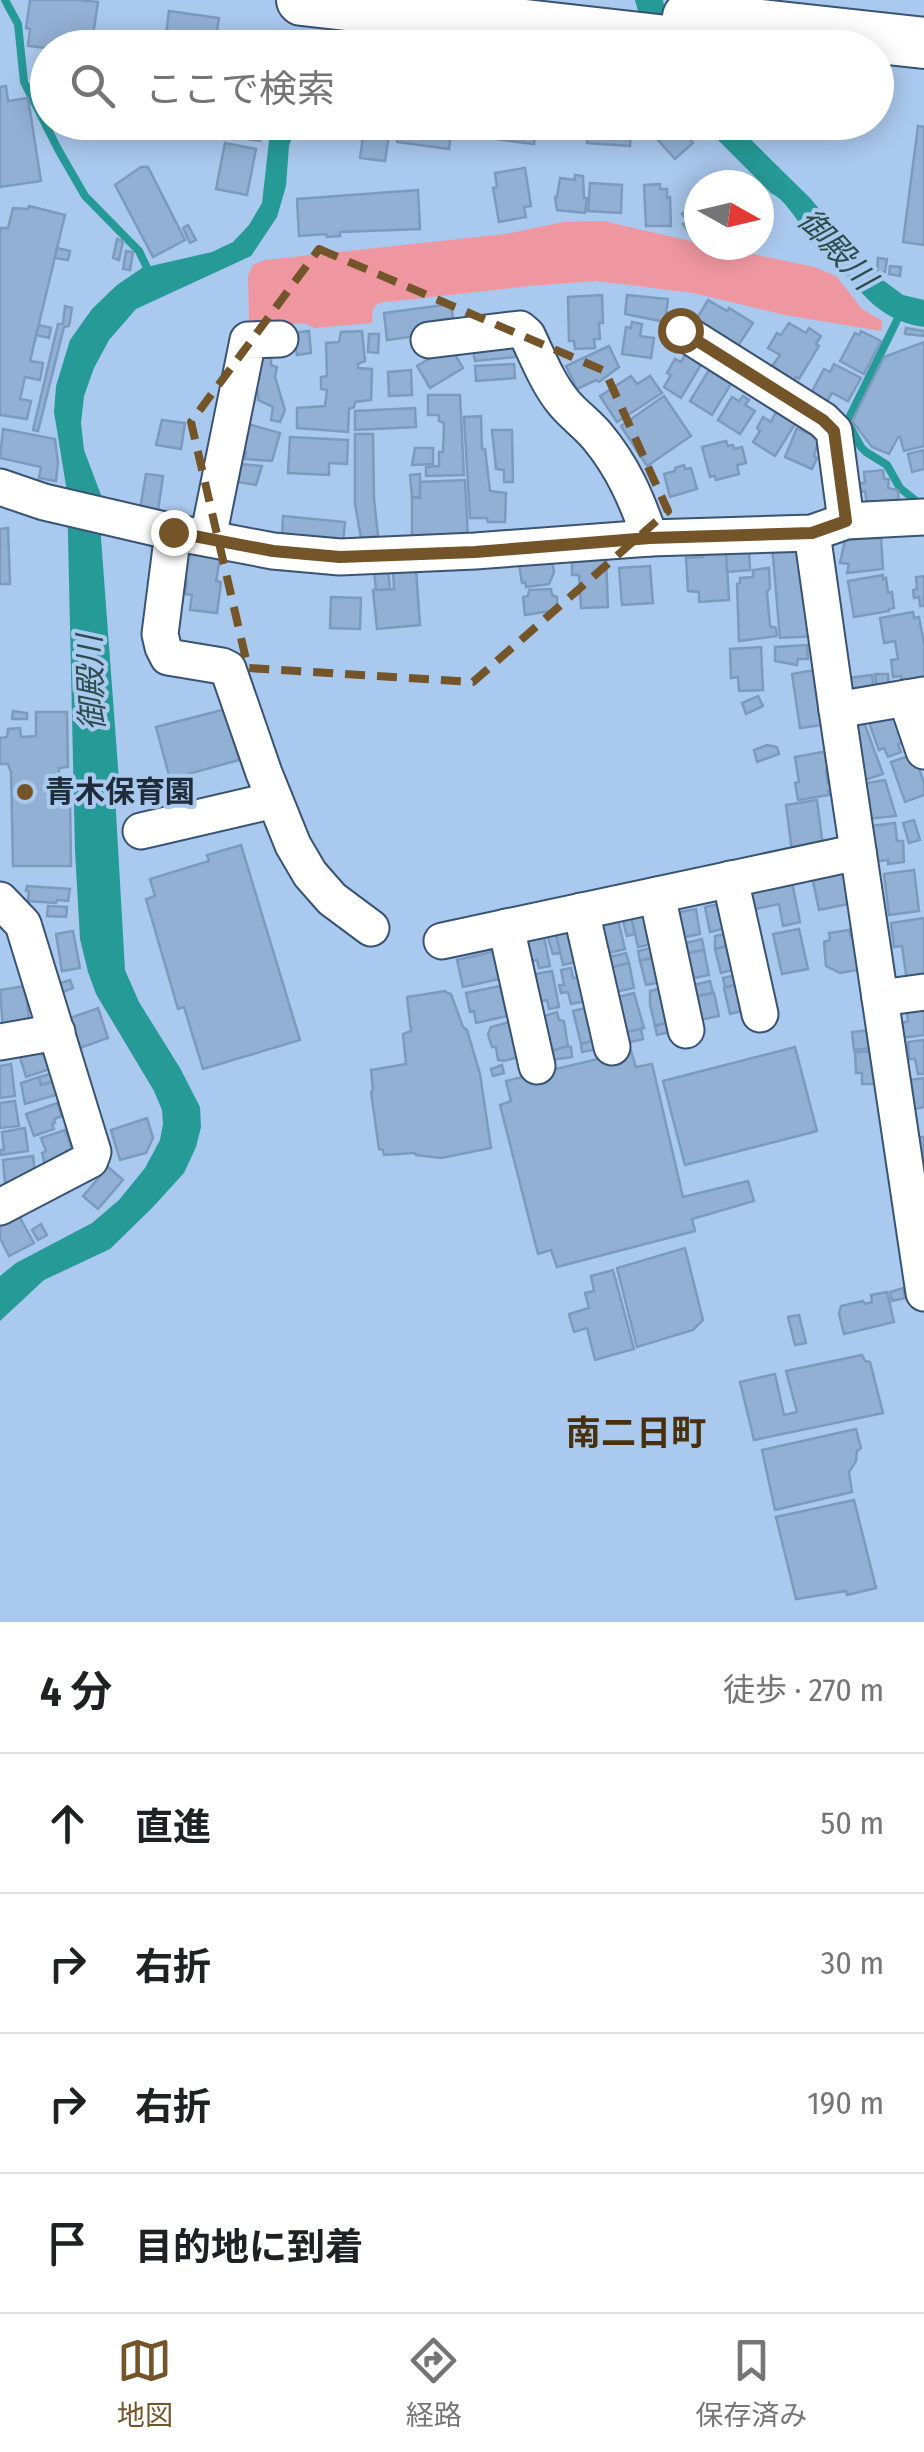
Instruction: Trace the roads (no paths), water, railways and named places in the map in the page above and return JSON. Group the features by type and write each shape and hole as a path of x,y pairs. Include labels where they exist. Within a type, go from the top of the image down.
{"highway":[{"path":"529,0 668,30"},
{"path":"336,3 718,30"},
{"path":"894,41 924,43"},
{"path":"894,66 924,70"}],"street":[{"path":"429,340 520,330 552,386 596,434 621,469 637,499 650,538"},
{"path":"680,330 823,420 834,431 846,521"},
{"path":"280,339 248,340 160,634 168,656 228,669 293,846 310,874 332,898 371,928"},
{"path":"0,487 44,502 190,535 273,551 340,557 475,552 650,538 812,533 846,521 924,516"},
{"path":"812,533 924,1293"},
{"path":"836,710 915,697 924,750"},
{"path":"142,830 274,800"},
{"path":"442,940 858,852"},
{"path":"730,879 760,1014"},
{"path":"657,895 686,1030"},
{"path":"0,900 23,924 93,1152 90,1160 0,1207"},
{"path":"582,911 612,1047"},
{"path":"506,927 537,1066"},
{"path":"880,998 924,992"},
{"path":"0,1042 56,1032"}],"water":[{"path":"371,0 356,30 327,30"},
{"path":"635,0 663,0 668,30 643,30"},
{"name":"御殿川","path":"269,140 291,140 286,186 277,217 251,256 136,309 109,340 94,368 84,396 81,423 84,450 104,503 101,538 120,794 115,795 125,970 139,1002 200,1107 201,1127 184,1173 110,1249 44,1280 0,1321 0,1276 16,1263 92,1223 119,1200 145,1168 160,1140 163,1124 154,1091 96,994 80,939 67,492 54,412 56,386 70,340 92,309 117,285 142,268 212,252 233,242 262,203"},
{"name":"御殿川","path":"718,140 751,140 810,198 880,278 903,295 924,300 924,327 893,317 869,301 774,195 774,170 748,170"}],"waterway":[{"path":"5,0 18,24 24,82 30,94"},
{"path":"53,140 85,196 139,251 151,276"},
{"path":"899,316 849,425 861,447 887,465 900,488 920,504"}],"place":[{"name":"青木保育園","path":"25,792"}],"district":[{"name":"南二日町","path":"636,1433"}]}
